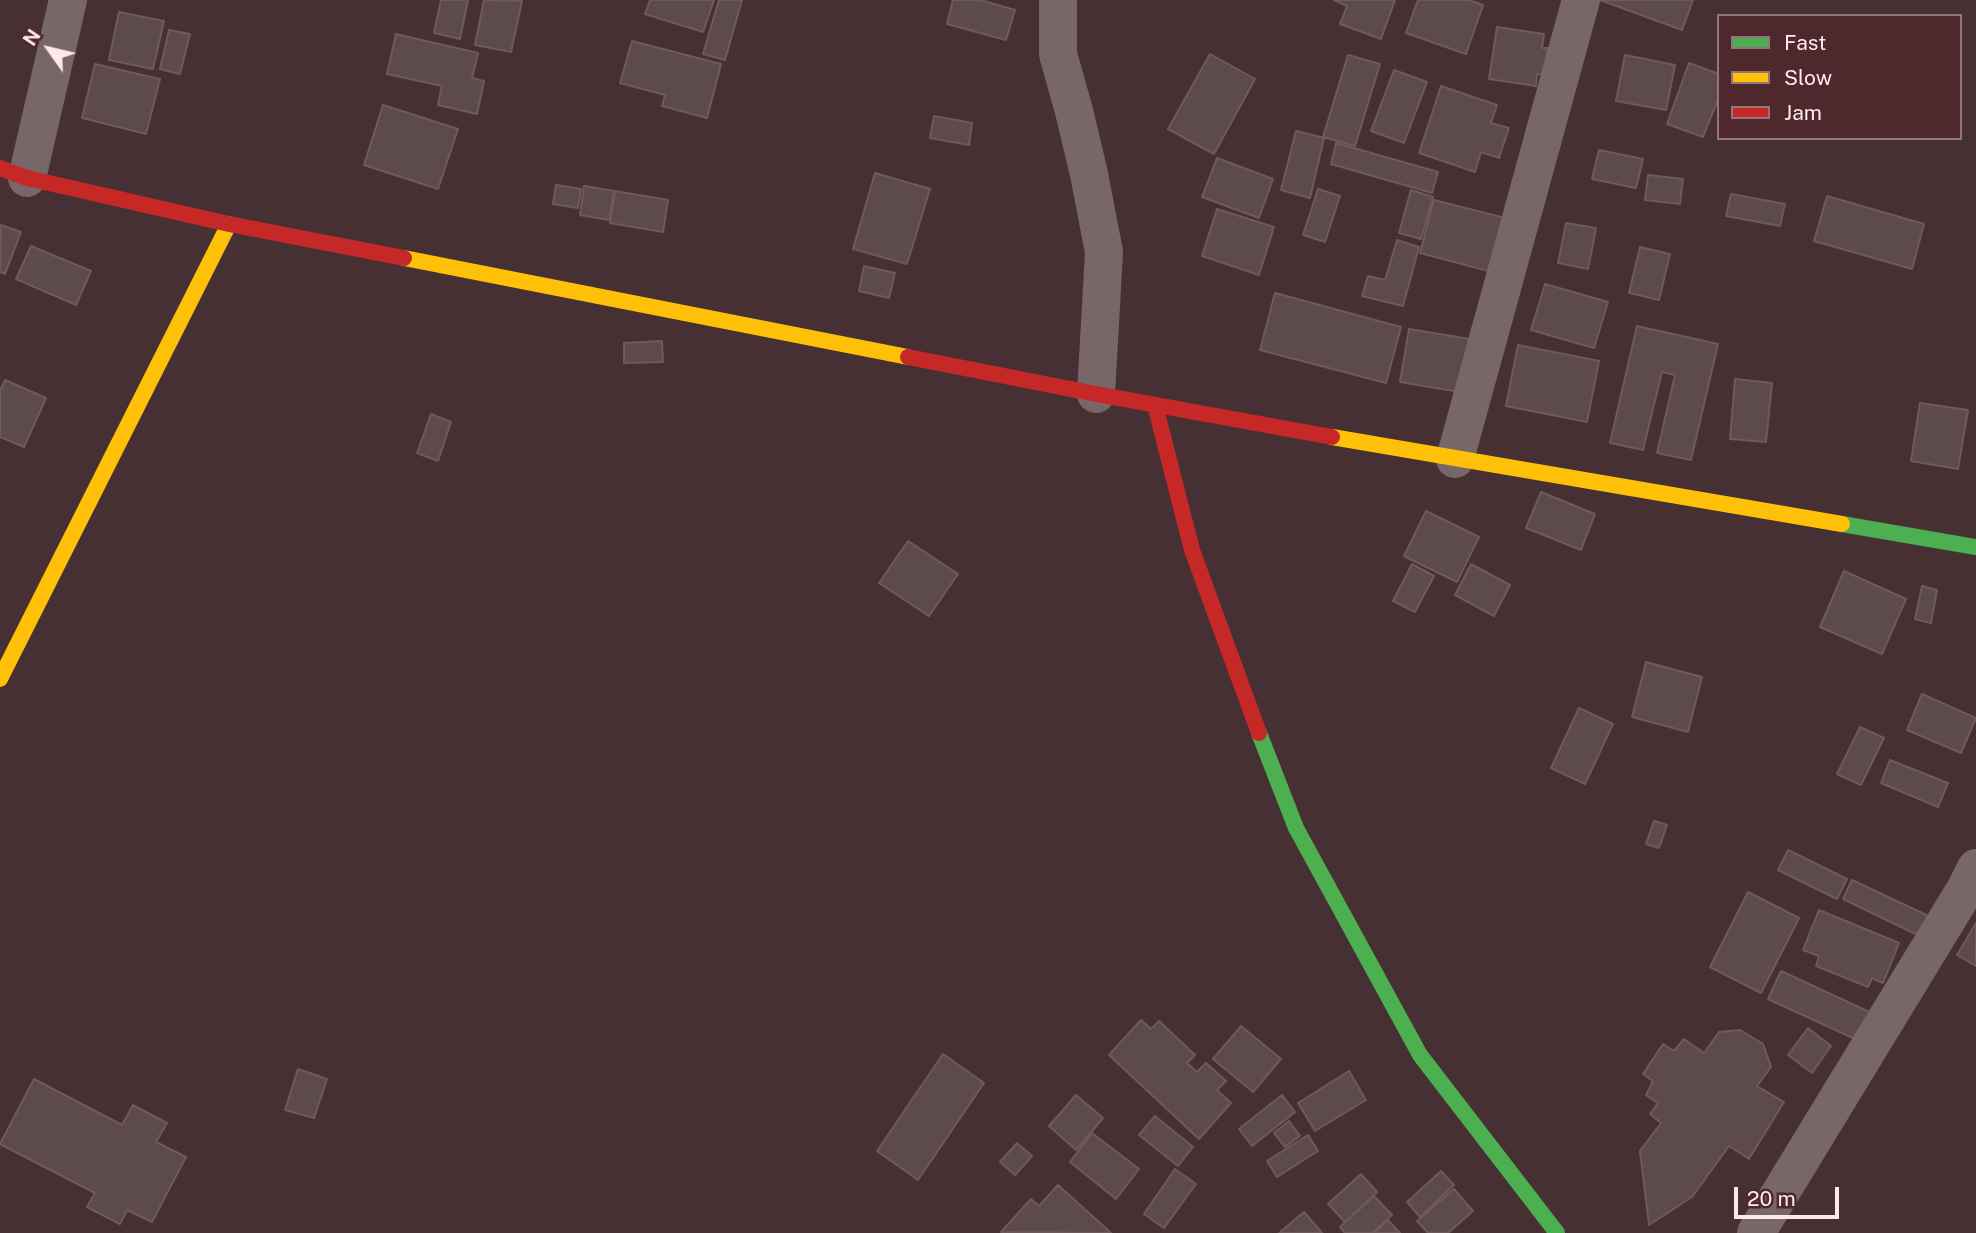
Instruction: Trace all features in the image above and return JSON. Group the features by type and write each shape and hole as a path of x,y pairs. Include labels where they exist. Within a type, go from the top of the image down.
{"street":[{"path":"68,0 14,173 229,224 1096,394 1455,459 1976,547"},
{"path":"1058,0 1058,54 1089,174 1104,252 1096,394"},
{"path":"1455,459 1581,0"},
{"path":"0,679 229,224"},
{"path":"1155,405 1192,550 1296,828 1420,1055 1557,1233"},
{"path":"1756,1233 1976,868"}],"building":[{"path":"441,0 468,0 460,39 434,33"},
{"path":"484,0 522,1 511,52 475,45"},
{"path":"650,0 714,0 703,32 645,14"},
{"path":"719,0 742,0 725,60 703,54"},
{"path":"953,0 980,0 1015,10 1006,40 947,24"},
{"path":"1334,0 1395,0 1381,39 1340,24 1347,6"},
{"path":"1418,0 1469,0 1483,5 1466,54 1406,33"},
{"path":"1600,0 1693,0 1682,30"},
{"path":"119,12 164,21 153,69 109,60"},
{"path":"1497,27 1544,34 1542,48 1548,48 1543,75 1537,74 1536,86 1489,79"},
{"path":"169,30 190,34 180,74 160,69"},
{"path":"396,34 478,53 472,78 484,81 477,114 438,105 442,86 387,74"},
{"path":"632,41 721,64 707,118 662,106 665,95 620,83"},
{"path":"1210,54 1255,79 1214,154 1168,129"},
{"path":"1348,55 1380,64 1355,146 1323,137"},
{"path":"1625,55 1675,65 1666,110 1616,101"},
{"path":"1689,63 1717,73 1717,102 1703,137 1667,124"},
{"path":"95,64 160,79 146,134 82,118"},
{"path":"1394,70 1427,82 1404,143 1371,131"},
{"path":"1441,86 1497,105 1491,123 1509,128 1499,158 1481,152 1475,172 1419,153"},
{"path":"383,105 458,129 438,189 364,165"},
{"path":"934,116 972,123 969,145 930,138"},
{"path":"1296,131 1324,138 1310,198 1281,190"},
{"path":"1336,143 1438,172 1432,193 1331,164"},
{"path":"1599,150 1643,159 1636,188 1592,179"},
{"path":"1217,158 1273,179 1259,218 1202,197"},
{"path":"875,173 930,189 907,264 853,249"},
{"path":"1648,175 1683,179 1680,204 1645,200"},
{"path":"556,185 581,189 578,208 553,204"},
{"path":"584,186 614,191 609,220 580,215"},
{"path":"1318,189 1340,196 1325,242 1303,235"},
{"path":"1411,190 1433,197 1421,239 1399,233"},
{"path":"615,191 668,200 663,232 610,223"},
{"path":"1731,194 1785,204 1780,226 1726,216"},
{"path":"1827,196 1924,224 1912,269 1814,241"},
{"path":"1434,200 1509,219 1496,273 1420,253"},
{"path":"1217,209 1274,227 1259,275 1202,256"},
{"path":"1566,223 1596,228 1588,269 1558,263"},
{"path":"1,225 21,232 5,274 0,272"},
{"path":"1397,240 1419,247 1403,306 1362,296 1368,276 1385,280"},
{"path":"31,246 91,271 76,305 16,279"},
{"path":"1640,247 1670,254 1659,300 1629,293"},
{"path":"864,266 895,273 889,298 859,291"},
{"path":"1545,284 1608,302 1594,348 1531,330"},
{"path":"1275,293 1401,327 1386,383 1260,350"},
{"path":"1637,326 1718,344 1691,460 1657,453 1675,375 1662,372 1643,450 1610,443"},
{"path":"1409,329 1482,341 1472,394 1400,382"},
{"path":"662,341 663,362 624,363 624,343"},
{"path":"1518,345 1599,361 1587,422 1506,406"},
{"path":"1735,379 1772,383 1766,442 1730,439"},
{"path":"5,380 46,398 24,447 0,437 0,391"},
{"path":"1920,403 1968,410 1958,469 1911,461"},
{"path":"431,414 451,422 438,461 417,453"},
{"path":"1541,492 1595,514 1581,550 1526,528"},
{"path":"1426,511 1479,537 1457,582 1404,556"},
{"path":"908,541 958,574 929,616 879,583"},
{"path":"1412,564 1434,576 1415,612 1393,601"},
{"path":"1471,564 1510,585 1494,616 1455,595"},
{"path":"1844,571 1906,599 1882,654 1820,627"},
{"path":"1922,586 1937,590 1931,623 1915,619"},
{"path":"1646,662 1702,677 1688,732 1632,717"},
{"path":"1922,694 1976,718 1961,753 1907,730"},
{"path":"1579,708 1613,724 1585,784 1551,768"},
{"path":"1860,727 1884,738 1861,785 1837,774"},
{"path":"1890,760 1948,783 1938,807 1881,783"},
{"path":"1654,821 1667,825 1659,848 1646,844"},
{"path":"1788,850 1847,879 1837,899 1778,870"},
{"path":"1852,880 1935,919 1926,939 1843,899"},
{"path":"1748,892 1799,918 1761,993 1710,967"},
{"path":"1819,910 1899,943 1883,983 1872,978 1868,987 1816,966 1819,956 1803,950"},
{"path":"1976,923 1976,966 1957,955"},
{"path":"1781,971 1878,1016 1866,1044 1768,999"},
{"path":"1141,1020 1151,1029 1159,1021 1195,1055 1187,1063 1197,1072 1206,1063 1226,1081 1217,1090 1231,1103 1199,1139 1109,1055"},
{"path":"1241,1026 1281,1059 1253,1092 1213,1059"},
{"path":"1808,1028 1831,1046 1812,1073 1788,1055"},
{"path":"1740,1030 1763,1044 1771,1067 1757,1086 1784,1102 1749,1159 1729,1146 1692,1197 1649,1225 1640,1151 1661,1123 1650,1114 1658,1103 1646,1095 1653,1081 1643,1074 1663,1044 1674,1051 1684,1039 1704,1053 1719,1032"},
{"path":"943,1054 984,1083 918,1180 877,1151"},
{"path":"298,1069 327,1079 314,1118 285,1110"},
{"path":"1349,1071 1366,1100 1315,1131 1298,1103"},
{"path":"34,1079 122,1125 133,1105 167,1123 156,1142 186,1157 152,1222 127,1210 120,1224 87,1207 95,1193 0,1144"},
{"path":"1076,1095 1103,1118 1076,1150 1049,1126"},
{"path":"1282,1095 1295,1112 1252,1146 1239,1129"},
{"path":"1155,1116 1193,1147 1178,1166 1139,1135"},
{"path":"1289,1121 1300,1136 1285,1147 1274,1133"},
{"path":"1092,1133 1139,1169 1116,1199 1070,1162"},
{"path":"1308,1135 1318,1151 1277,1177 1267,1161"},
{"path":"1017,1143 1032,1156 1015,1175 1000,1162"},
{"path":"1175,1169 1196,1184 1164,1228 1144,1214"},
{"path":"1441,1171 1454,1185 1420,1217 1407,1202"},
{"path":"1361,1174 1377,1192 1345,1222 1328,1204"},
{"path":"1058,1185 1111,1233 1001,1232 1031,1199 1039,1206"},
{"path":"1454,1189 1473,1211 1448,1233 1428,1233 1417,1221"},
{"path":"1374,1196 1392,1215 1372,1233 1345,1233 1340,1227"},
{"path":"1304,1212 1322,1233 1279,1233"},
{"path":"1388,1220 1400,1233 1374,1233"}],"traffic: fast":[{"path":"1842,524 1976,547"},
{"path":"1259,733 1296,828 1420,1055 1557,1233"}],"traffic: slow":[{"path":"0,679 229,224"},
{"path":"404,258 908,357"},
{"path":"1332,437 1842,524"}],"traffic: jam":[{"path":"0,168 27,178 229,224 404,258"},
{"path":"908,357 1332,437"},
{"path":"1155,405 1192,550 1259,733"}]}
